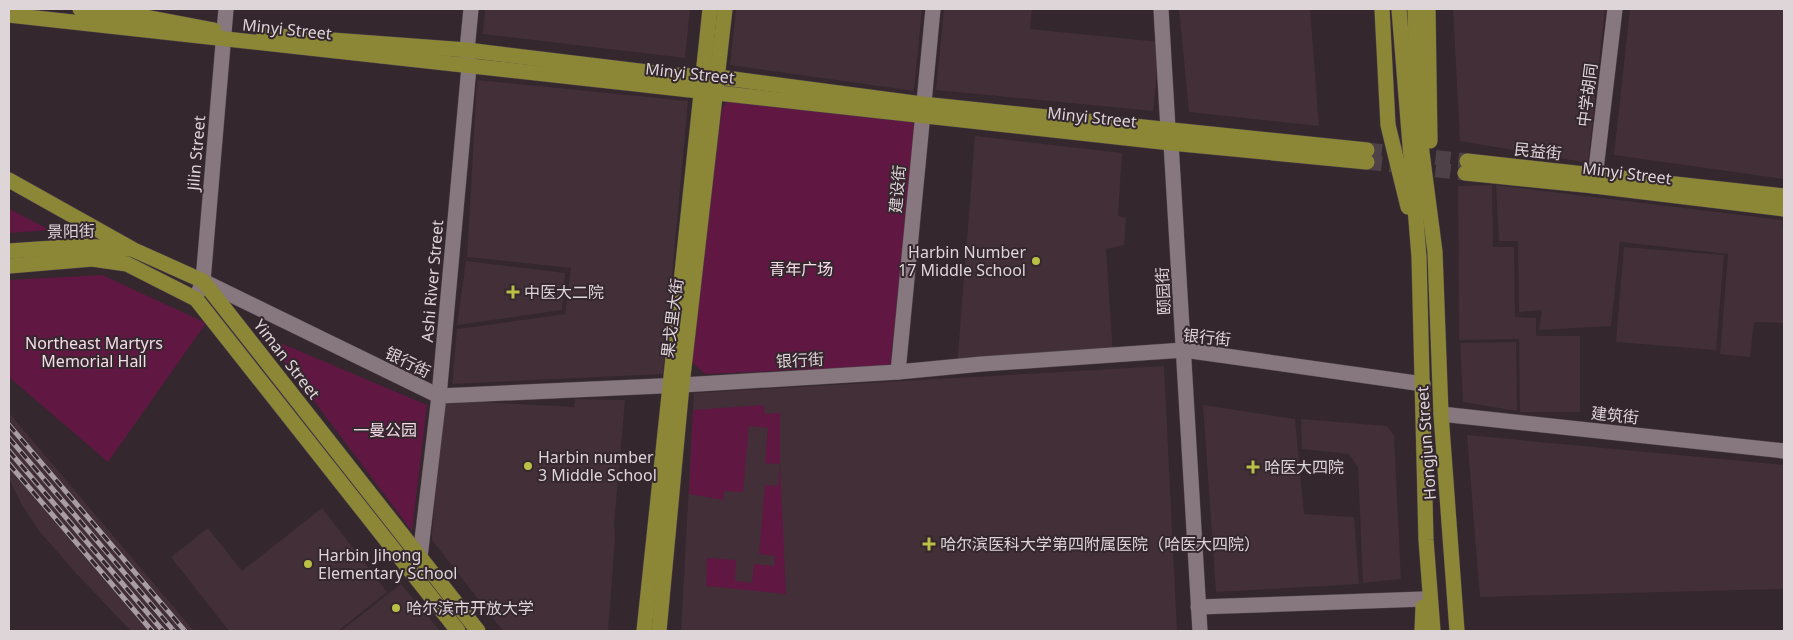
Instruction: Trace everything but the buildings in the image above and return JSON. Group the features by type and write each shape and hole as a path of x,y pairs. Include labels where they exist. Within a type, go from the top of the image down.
{"main road":[{"name":"Minyi Street","path":"80,9 130,14 224,36 467,50 672,74 711,76 922,110"},
{"name":"果戈里大街","path":"710,9 711,76"},
{"name":"果戈里大街","path":"644,631 676,385 708,92 725,9"},
{"name":"Hongjun Street","path":"1382,9 1388,124 1420,257"},
{"name":"Hongjun Street","path":"1400,9 1420,257 1427,598 1425,629"},
{"name":"Hongjun Street","path":"1415,9 1418,122 1435,252"},
{"name":"Hongjun Street","path":"1428,9 1429,121 1441,414 1457,631"},
{"name":"Minyi Street","path":"9,15 224,36 468,67 708,92 922,110 1367,156"},
{"name":"Minyi Street","path":"1466,167 1595,181 1784,209"},
{"name":"Yiman Street","path":"9,180 134,250 203,281 478,631"},
{"path":"1595,181 1784,196"},
{"name":"景阳街","path":"9,251 83,246 134,250"},
{"name":"景阳街","path":"9,266 92,259 127,264 196,299"},
{"path":"196,299 458,631"},
{"name":"果戈里大街","path":"658,631 676,385"}],"street":[{"name":"Jilin Street","path":"196,299 203,281 226,9"},
{"name":"Ashi River Street","path":"420,557 439,396 468,67 467,50 471,9"},
{"name":"建设街","path":"898,372 933,9"},
{"name":"颐园街","path":"1161,9 1184,350 1200,631"},
{"name":"中学胡同","path":"1595,181 1615,9"},
{"name":"银行街","path":"203,281 439,396 898,372 982,364 1184,350 1423,384"},
{"name":"建筑街","path":"1441,414 1784,451"},
{"path":"1198,607 1427,598"}],"shaded area":[{"path":"485,9 690,9 685,58 483,34"},
{"path":"736,9 922,9 914,91 730,65"},
{"path":"944,9 1032,9 1030,29 1160,42 1153,111 936,90"},
{"path":"1179,9 1310,9 1319,126 1189,112"},
{"path":"1453,9 1605,9 1588,163 1460,141"},
{"path":"1630,9 1784,9 1784,179 1614,155"},
{"path":"477,80 688,101 663,374 452,384 457,329 565,314 571,268 467,257"},
{"name":"Harbin Number 17 Middle School","path":"975,136 1122,153 1118,216 1126,218 1124,245 1106,249 1113,355 957,367"},
{"path":"1492,185 1493,247 1514,247 1515,317 1536,318 1536,336 1580,336 1580,412 1520,412 1519,339 1459,340 1458,186"},
{"path":"1496,185 1782,220 1784,239 1784,323 1754,322 1750,357 1720,354 1728,254 1620,242 1611,326 1539,330 1542,310 1519,312 1518,241 1499,241"},
{"path":"1624,247 1724,255 1716,350 1616,342"},
{"name":"中医大二院","path":"466,261 565,273 562,310 457,325"},
{"path":"1516,342 1517,411 1463,402 1460,343"},
{"name":"哈尔滨医科大学第四附属医院（哈医大四院）","path":"1164,366 1177,631 681,631 694,393"},
{"name":"Harbin number 3 Middle School","path":"575,399 625,400 614,525 615,539 608,631 503,631 432,540 444,400 574,407"},
{"name":"哈医大四院","path":"1203,405 1295,419 1304,514 1354,517 1359,584 1216,592"},
{"path":"9,413 194,631 131,631 40,532 22,505 9,479"},
{"path":"1301,419 1387,426 1394,436 1401,579 1363,583 1358,467 1349,454 1302,449"},
{"path":"1467,435 1784,465 1784,589 1480,597"},
{"name":"Harbin Jihong Elementary School","path":"322,508 387,592 338,631 229,631 171,557 208,528 242,571"},
{"name":"哈尔滨市开放大学","path":"401,584 440,631 341,631"}],"green space":[{"name":"青年广场","path":"728,100 909,119 917,128 890,366 705,374 690,360 722,109"},
{"path":"9,209 50,230 9,233"},
{"name":"Northeast Martyrs Memorial Hall","path":"102,275 206,323 108,462 9,377 9,280"},
{"name":"一曼公园","path":"266,337 427,405 412,531"},
{"path":"763,405 765,414 780,413 780,464 765,463 768,428 749,426 743,492 724,491 723,500 689,494 693,410"},
{"path":"780,464 786,594 706,586 707,558 736,560 735,581 752,583 754,564 774,566 775,556 759,554 765,485 778,486"}],"tunnel":[{"path":"1367,150 1467,161"},
{"path":"1367,162 1465,173"}],"railway":[{"path":"9,425 185,631"},
{"path":"9,438 174,631"},
{"path":"9,451 163,631"},
{"path":"9,464 152,631"}],"place":[{"name":"Harbin Number 17 Middle School","path":"1036,261"},
{"name":"中医大二院","path":"513,292"},
{"name":"Harbin number 3 Middle School","path":"528,466"},
{"name":"哈医大四院","path":"1253,467"},
{"name":"哈尔滨医科大学第四附属医院（哈医大四院）","path":"929,544"},
{"name":"Harbin Jihong Elementary School","path":"308,564"},
{"name":"哈尔滨市开放大学","path":"396,608"}]}
